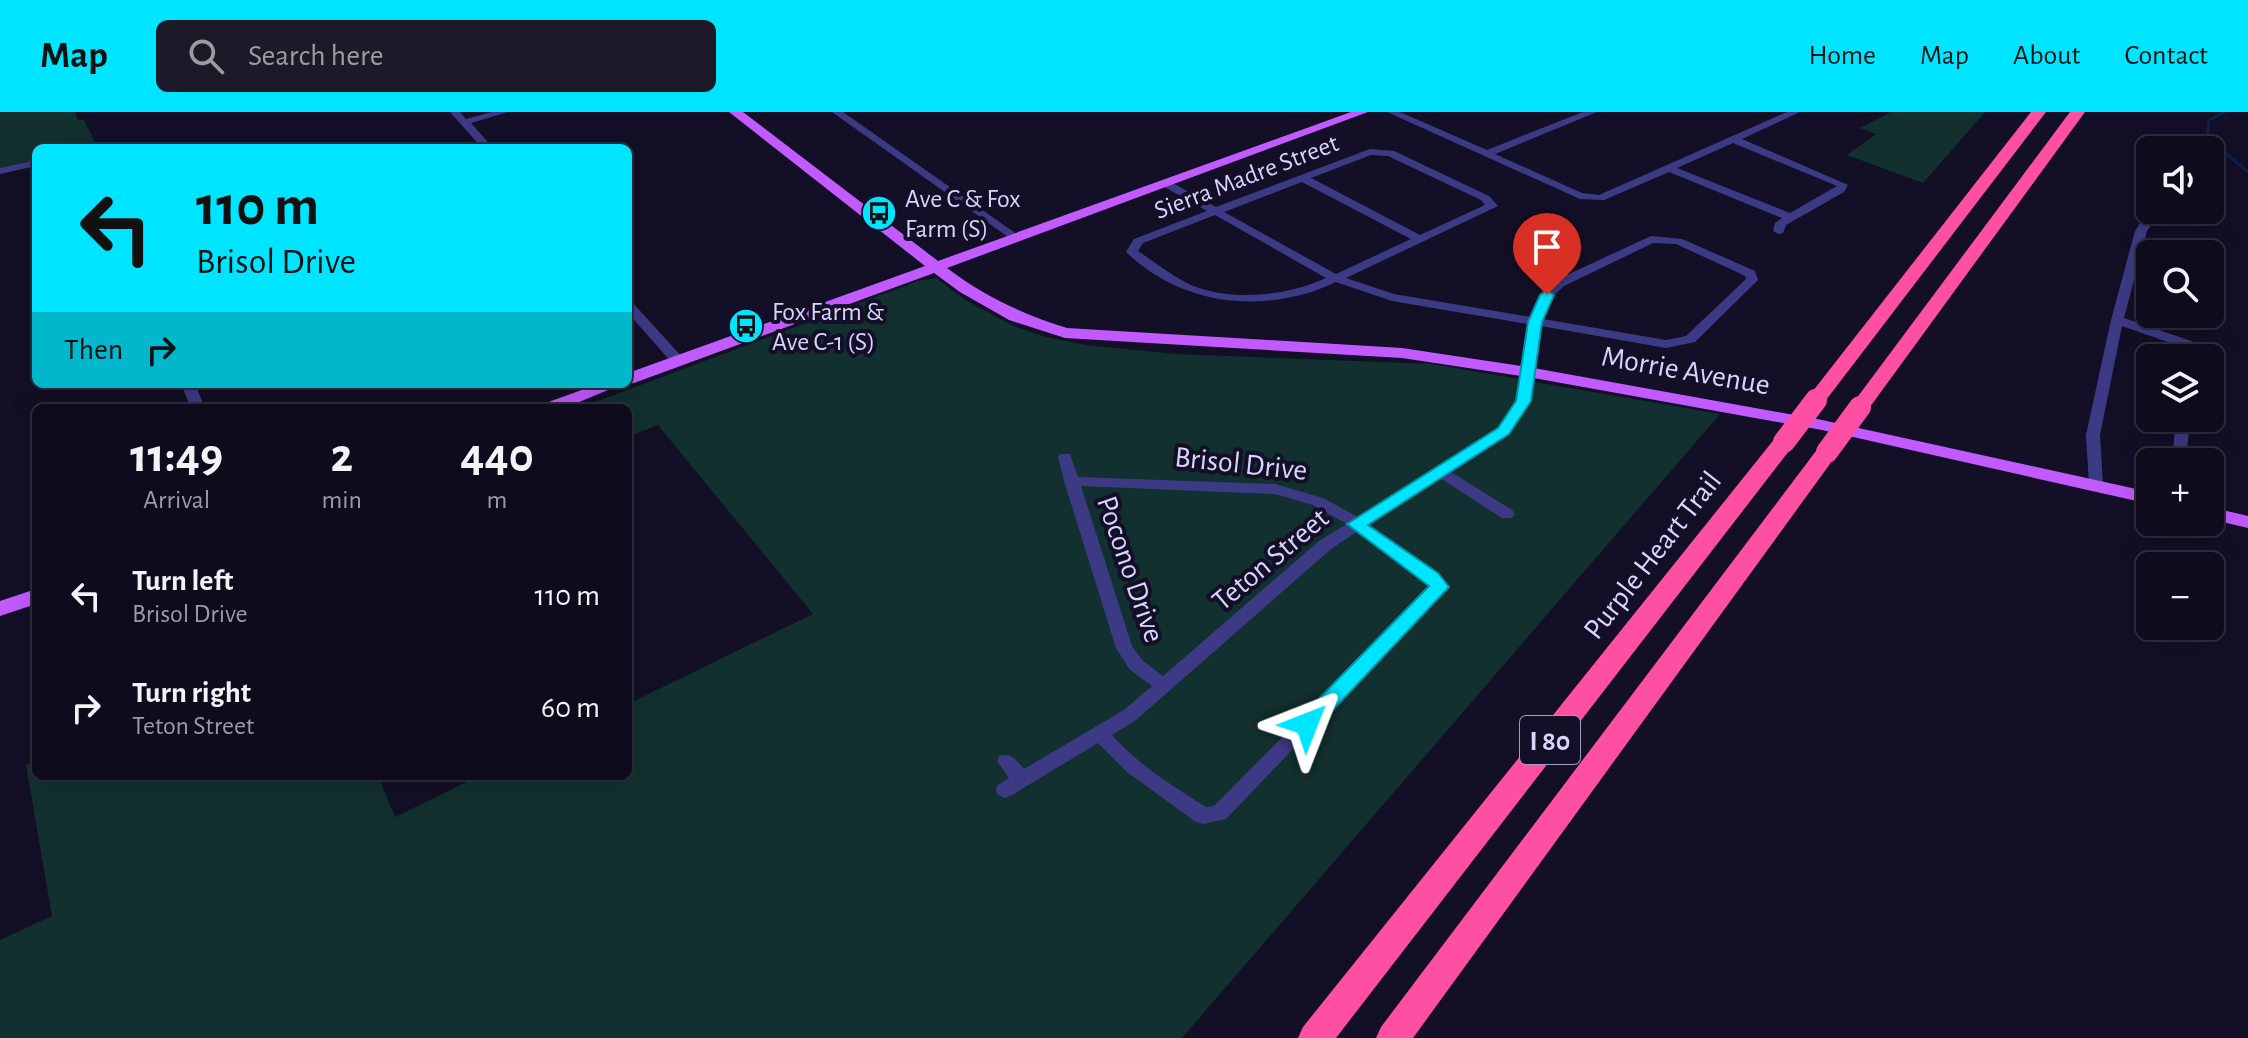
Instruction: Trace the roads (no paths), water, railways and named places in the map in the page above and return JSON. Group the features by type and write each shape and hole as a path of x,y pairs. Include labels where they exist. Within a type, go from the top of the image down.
{"highway":[{"name":"Purple Heart Trail","path":"1315,1038 2039,112"},
{"name":"I 80","path":"1393,1038 2078,112"}],"main road":[{"name":"Morrie Avenue","path":"735,112 934,267 987,304 1040,327 1065,333 1402,353 1528,372 1822,425 2136,495"},
{"path":"632,378 1362,112"},
{"path":"560,404 603,388"},
{"path":"2224,516 2248,522"},
{"path":"0,609 32,597"}],"street":[{"path":"455,112 484,144"},
{"path":"465,122 503,112"},
{"path":"837,112 1015,237"},
{"path":"1392,112 1580,196 1600,198 1795,112"},
{"path":"1487,154 1592,112"},
{"path":"1733,139 1843,185 1840,190 1781,223 1779,231"},
{"name":"Sierra Madre Street","path":"1335,278 1308,291 1291,294 1260,297 1206,294 1184,286 1132,252 1138,241 1370,152 1390,153 1485,198 1492,206 1421,240"},
{"path":"0,171 32,164"},
{"path":"1669,168 1790,217"},
{"path":"1303,178 1421,240"},
{"path":"1165,183 1335,278 1392,297 1535,322"},
{"path":"2096,485 2093,435 2117,320 2145,224"},
{"name":"Teton Street","path":"1006,761 1014,785 1101,734 1164,686 1309,557 1504,431 1524,401 1535,322 1547,295 1560,283 1651,239 1667,238 1751,274 1752,280 1690,339 1677,344 1535,322"},
{"path":"1335,278 1421,240"},
{"path":"632,309 678,361"},
{"path":"2117,320 2170,344"},
{"name":"Pocono Drive","path":"1065,457 1124,648 1136,665 1164,686"},
{"path":"1441,472 1507,514"},
{"name":"Brisol Drive","path":"1071,481 1293,491 1315,497 1432,577 1440,587 1219,813 1203,816 1197,812 1137,771 1118,755 1101,734"}],"waterway":[{"path":"2225,112 2209,120 2207,137 2248,172"}],"place":[{"name":"Ave C & Fox Farm (S)","path":"879,213"},
{"name":"Fox Farm & Ave C-1 (S)","path":"746,326"}]}
